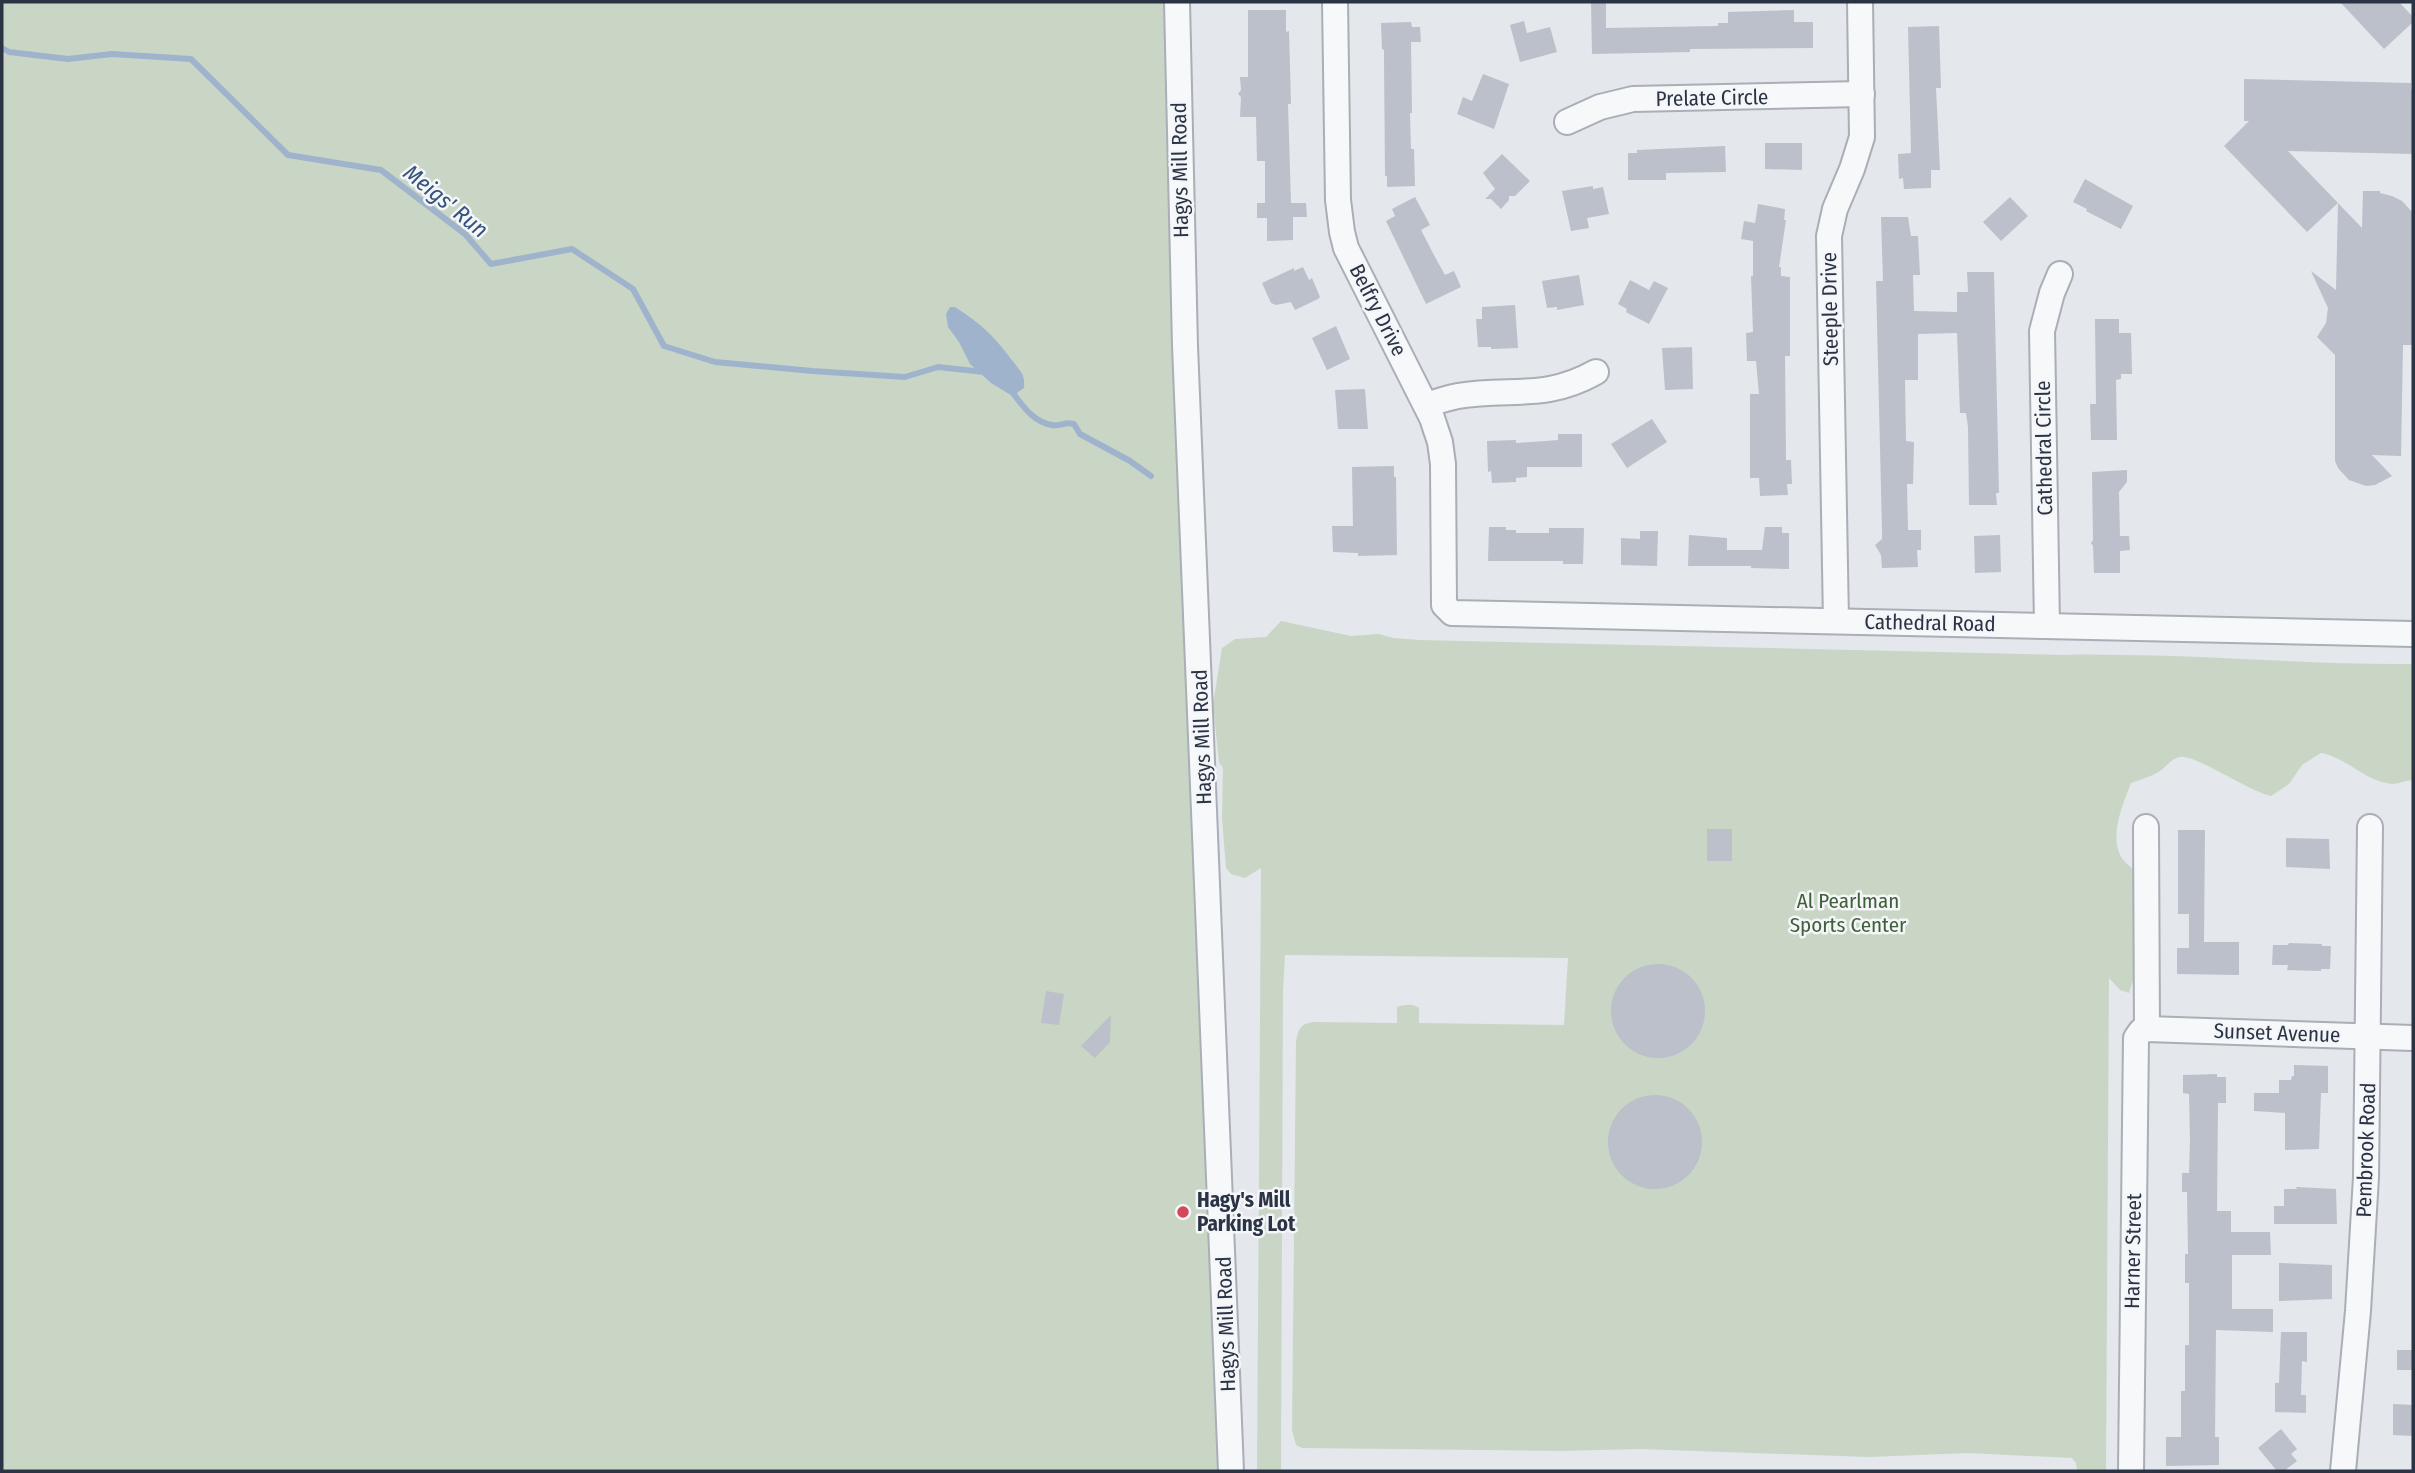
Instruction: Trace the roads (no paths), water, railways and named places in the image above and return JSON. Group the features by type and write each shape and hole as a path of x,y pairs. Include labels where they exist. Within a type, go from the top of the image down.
{"street":[{"name":"Hagys Mill Road","path":"1177,2 1185,346 1231,1471"},
{"name":"Belfry Drive","path":"1335,2 1338,200 1342,232 1346,248 1437,430 1442,454 1444,605 1448,611"},
{"name":"Steeple Drive","path":"1836,621 1829,236 1835,209 1858,152 1861,136 1860,2"},
{"name":"Prelate Circle","path":"1567,122 1600,107 1633,99 1862,94"},
{"name":"Cathedral Circle","path":"2048,625 2042,331 2060,274"},
{"path":"1426,405 1459,396 1552,390 1596,372"},
{"name":"Cathedral Road","path":"1448,611 2413,634"},
{"name":"Harner Street","path":"2131,1471 2136,1038 2144,1030 2146,827"},
{"name":"Pembrook Road","path":"2343,1471 2364,1228 2369,1036 2370,827"},
{"name":"Sunset Avenue","path":"2144,1030 2413,1038"}],"water":[{"path":"950,307 955,307 981,326 1008,354 1021,372 1024,388 1009,394 991,383 970,364 948,327 946,314"}],"waterway":[{"name":"Meigs' Run","path":"2,48 9,52 68,59 112,54 191,59 288,155 381,170 465,234 491,264 572,249 633,289 664,346 715,362 812,371 905,377 938,367 984,372"},
{"name":"Meigs' Run","path":"1009,388 1039,420 1055,425 1074,424 1080,434 1130,461 1151,476"}],"place":[{"name":"Hagy's Mill Parking Lot","path":"1183,1212"}],"park label":[{"name":"Al Pearlman Sports Center","path":"1848,913"}]}
